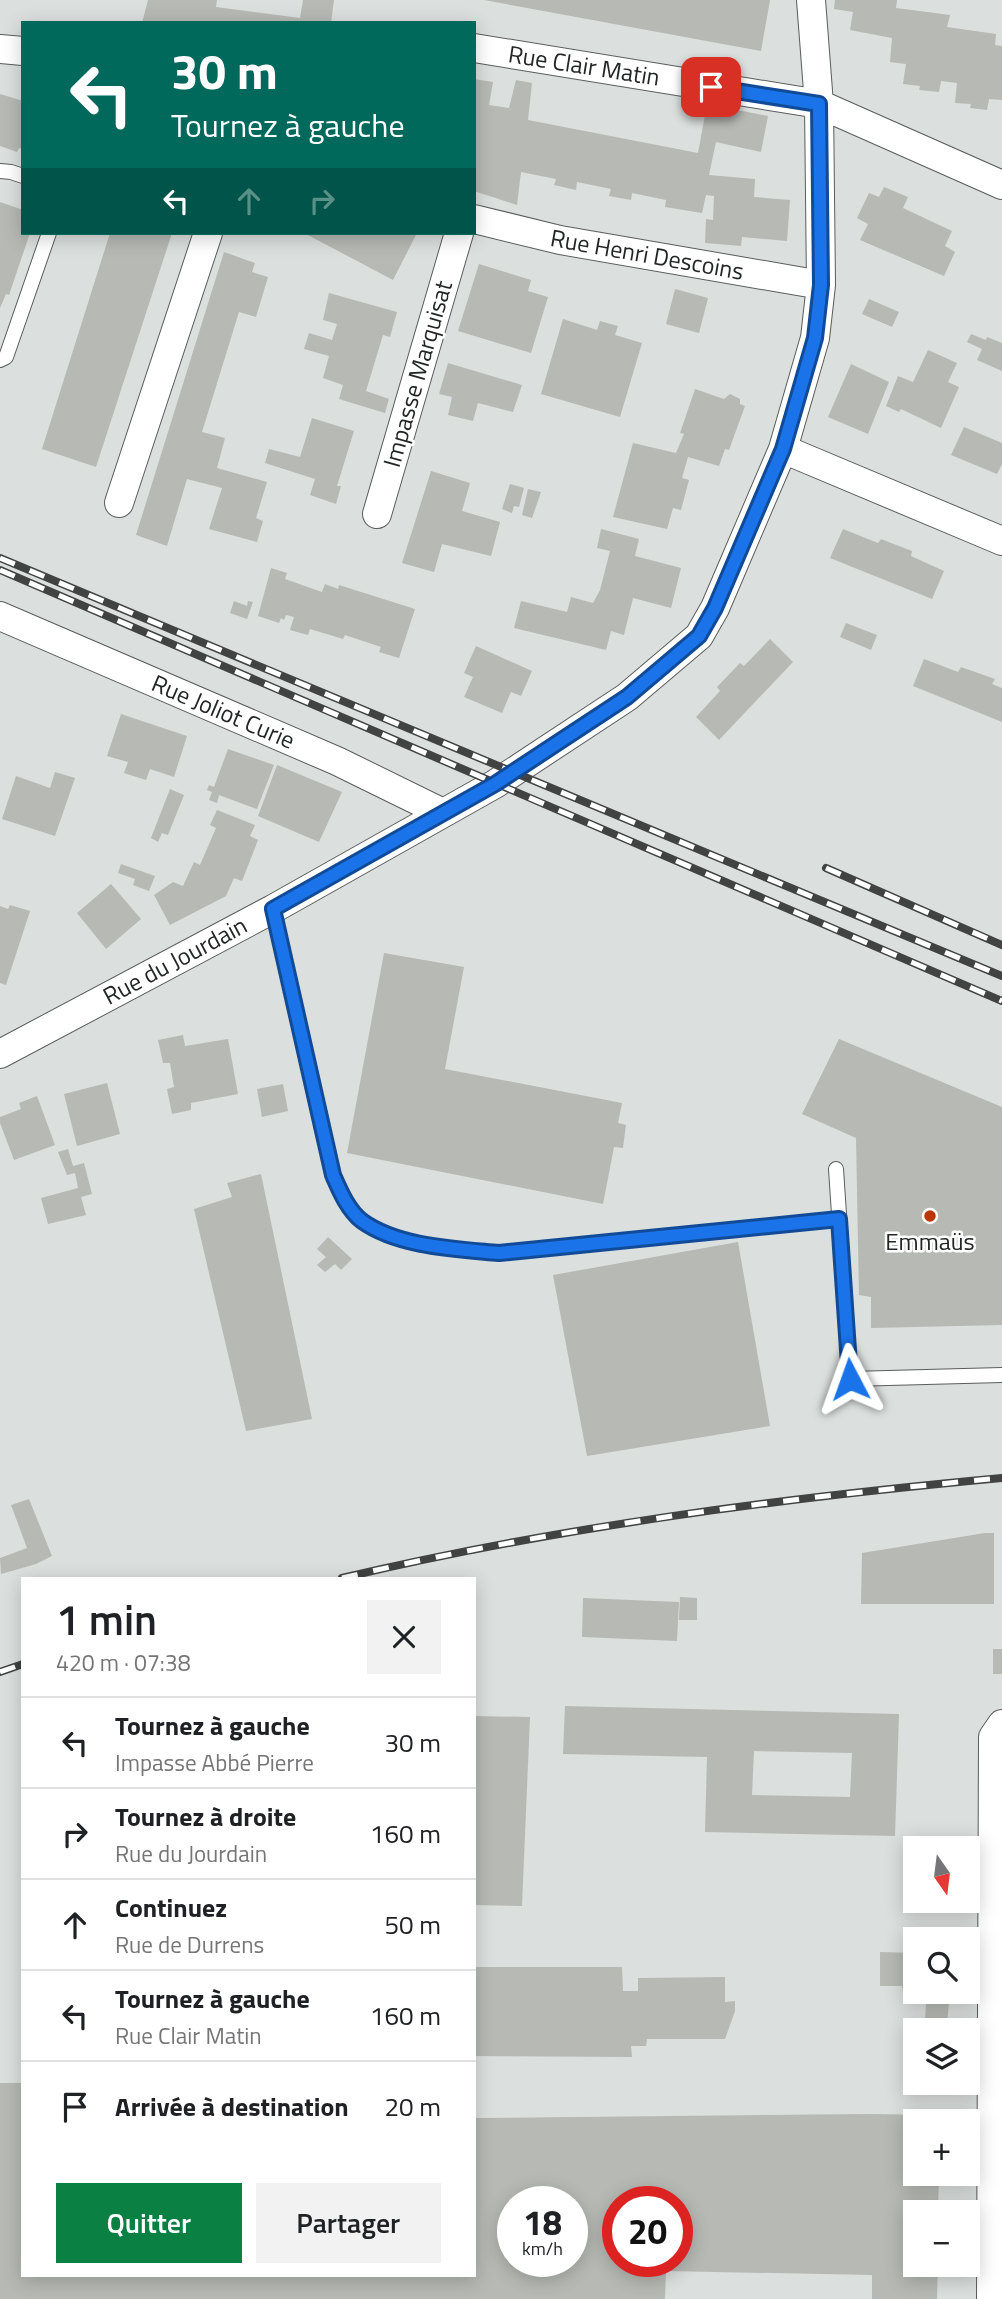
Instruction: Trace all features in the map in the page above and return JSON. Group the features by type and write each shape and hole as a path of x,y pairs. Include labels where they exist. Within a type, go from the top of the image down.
{"street":[{"name":"Rue du Jourdain","path":"0,1054 273,909 495,784 627,697 699,636 715,608 783,449 815,338 821,285 819,104 811,0"},
{"name":"Rue Clair Matin","path":"476,48 819,104 1002,185"},
{"path":"0,50 21,51"},
{"name":"Rue Henri Descoins","path":"476,219 560,240 821,285"},
{"path":"119,503 207,235"},
{"name":"Impasse Marquisat","path":"377,514 457,235"},
{"path":"783,449 1002,541"},
{"name":"Rue Joliot Curie","path":"0,616 337,761 443,813"},
{"path":"990,2299 993,1737 1002,1724"}],"lane":[{"path":"0,171 21,175"},
{"path":"0,360 6,357 48,235"},
{"path":"273,909 333,1175 345,1201 361,1220 392,1238 455,1249 499,1253 839,1219"},
{"path":"836,1168 850,1379 1002,1376"}],"building":[{"path":"148,0 217,0 216,7 300,18 303,0 334,0 331,21 143,21"},
{"path":"484,0 770,0 761,51"},
{"path":"835,0 897,0 896,8 950,15 947,27 996,34 995,45 1002,46 1002,100 989,99 987,110 970,108 971,104 955,103 957,83 941,81 939,92 919,90 920,86 903,84 906,64 890,62 892,38 850,30 853,12 834,9"},
{"path":"476,79 493,82 489,105 509,108 516,80 532,83 528,120 698,153 707,104 768,116 761,152 716,142 709,175 755,179 754,197 790,200 787,241 742,237 741,246 705,243 706,219 713,220 714,196 706,195 702,213 665,207 666,200 632,193 631,200 609,196 611,189 577,182 576,190 554,185 556,179 521,172 517,205 476,192"},
{"path":"0,94 21,100 21,148 17,152 0,146"},
{"path":"884,187 908,197 903,208 952,231 945,246 955,252 944,276 860,240 868,224 857,218 869,193 879,197"},
{"path":"0,202 21,209 21,235 29,235 9,295 6,294 0,308"},
{"path":"109,235 171,235 96,467 42,449"},
{"path":"308,235 416,235 393,280"},
{"path":"224,252 255,263 252,272 268,277 256,317 239,312 202,432 225,438 217,468 267,482 256,518 263,521 257,542 209,529 222,488 187,479 167,546 136,535"},
{"path":"479,264 531,280 528,291 548,297 531,353 458,331"},
{"path":"675,289 708,298 699,333 666,324"},
{"path":"329,293 397,312 390,337 383,335 366,391 389,399 385,413 339,399 343,385 323,378 329,356 304,349 309,333 332,340 337,324 323,320"},
{"path":"869,299 899,312 892,327 862,314"},
{"path":"563,319 597,330 600,321 618,326 615,335 642,343 620,417 541,394"},
{"path":"971,334 1002,343 1002,371 977,360 982,349 967,342"},
{"path":"928,350 957,363 948,382 959,387 941,428 901,409 899,412 886,406 898,376 913,382"},
{"path":"448,363 522,385 513,412 478,403 473,421 448,415 452,397 439,394"},
{"path":"851,364 889,382 868,434 828,417"},
{"path":"695,389 724,399 730,394 740,399 740,404 745,406 729,450 725,449 719,466 688,457 682,478 689,480 681,510 673,508 667,529 613,517 633,443 676,453 684,434 680,433"},
{"path":"312,418 354,431 337,486 341,486 336,504 310,495 315,479 265,463 269,449 300,457"},
{"path":"964,427 1002,443 1002,464 997,474 951,455"},
{"path":"431,471 470,483 462,511 500,522 491,556 442,544 434,572 402,563"},
{"path":"510,484 524,488 519,507 514,506 512,513 502,509"},
{"path":"528,489 541,492 532,518 522,515"},
{"path":"601,529 639,539 635,556 681,568 671,608 633,598 624,635 611,631 606,650 514,628 521,601 567,612 571,597 593,603 600,590 610,551 597,548"},
{"path":"843,529 878,543 881,539 912,551 911,556 944,571 932,599 830,558"},
{"path":"271,568 287,573 285,579 322,592 325,584 338,589 339,585 415,609 399,658 379,652 381,647 345,635 343,639 310,629 308,635 290,630 294,617 286,615 279,623 258,616"},
{"path":"234,601 247,606 248,601 253,602 247,619 230,613"},
{"path":"846,623 877,635 871,650 840,637"},
{"path":"770,639 793,662 719,740 696,717 720,691 717,687 740,663 744,666"},
{"path":"476,646 532,671 521,696 511,692 502,713 464,697 473,677 464,673"},
{"path":"924,659 958,672 961,667 995,679 992,684 1002,688 1002,722 913,686"},
{"path":"121,714 187,736 174,777 150,769 146,780 124,773 128,762 107,756"},
{"path":"228,749 274,765 257,809 219,795 217,803 209,800 212,792 207,790 209,785 214,787"},
{"path":"277,765 342,792 319,842 258,816"},
{"path":"55,772 75,778 55,836 2,819 16,776 50,788"},
{"path":"170,789 184,795 168,835 162,833 158,842 151,838"},
{"path":"217,810 255,825 250,836 258,840 242,881 234,878 226,896 170,925 154,895 173,882 183,886 194,862 200,865 216,828 210,825"},
{"path":"121,864 155,876 149,891 133,885 135,879 118,873"},
{"path":"111,884 141,919 106,949 77,913"},
{"path":"10,905 30,911 6,985 0,983 0,906 8,909"},
{"path":"384,953 464,967 445,1069 622,1103 618,1123 626,1125 623,1148 614,1147 603,1204 347,1153"},
{"path":"183,1035 185,1046 228,1039 238,1094 191,1103 191,1110 172,1114 167,1089 174,1087 170,1063 163,1063 158,1040"},
{"name":"Emmaüs","path":"839,1039 1002,1107 1002,1325 871,1328 871,1297 859,1295 856,1138 802,1114"},
{"path":"107,1083 120,1134 77,1146 64,1094"},
{"path":"283,1084 288,1111 262,1117 257,1089"},
{"path":"37,1096 55,1145 14,1160 0,1117 21,1109 19,1103"},
{"path":"68,1149 73,1166 84,1163 92,1194 81,1197 86,1215 48,1224 41,1198 78,1188 75,1173 67,1175 58,1152"},
{"path":"261,1174 312,1419 246,1431 194,1209 232,1197 227,1183"},
{"path":"328,1237 352,1259 341,1270 335,1264 325,1272 317,1265 326,1257 317,1249"},
{"path":"738,1242 770,1426 587,1456 553,1275"},
{"path":"29,1499 52,1556 36,1564 1,1574 0,1558 27,1548 11,1505"},
{"path":"994,1533 994,1604 861,1604 862,1553"},
{"path":"680,1597 697,1598 697,1620 679,1620"},
{"path":"583,1598 679,1602 677,1641 582,1637"},
{"path":"993,1649 1002,1649 1002,1674 993,1674"},
{"path":"565,1706 899,1714 895,1836 705,1832 707,1757 563,1754","holes":["754,1751 852,1753 850,1797 752,1795"]},
{"path":"476,1716 530,1717 522,1906 476,1905"},
{"path":"880,1952 903,1953 903,1992 902,1986 880,1986"},
{"path":"476,1967 622,1967 623,1991 638,1991 638,1978 725,1977 725,2002 735,2001 735,2011 725,2039 647,2039 646,2046 631,2046 632,2057 476,2056"},
{"path":"926,2004 949,2004 948,2018 925,2018"},
{"path":"0,2083 21,2083 21,2277 476,2277 476,2118 903,2114 903,2186 939,2186 938,2200 903,2200 903,2277 938,2277 937,2299 872,2299 872,2275 693,2272 693,2186 602,2186 602,2277 666,2277 665,2299 0,2299"}],"railway":[{"path":"0,558 1002,976"},
{"path":"0,570 1002,1001"},
{"path":"826,868 1002,945"},
{"path":"346,1577 505,1544 670,1516 1002,1478"},
{"path":"0,1672 21,1665"}],"place":[{"name":"Emmaüs","path":"930,1216"}],"route":[{"path":"711,87 819,104 821,285 815,338 783,449 715,608 699,636 627,697 495,784 273,909 333,1175 345,1201 361,1220 392,1238 455,1249 499,1253 839,1219 850,1379"}]}
